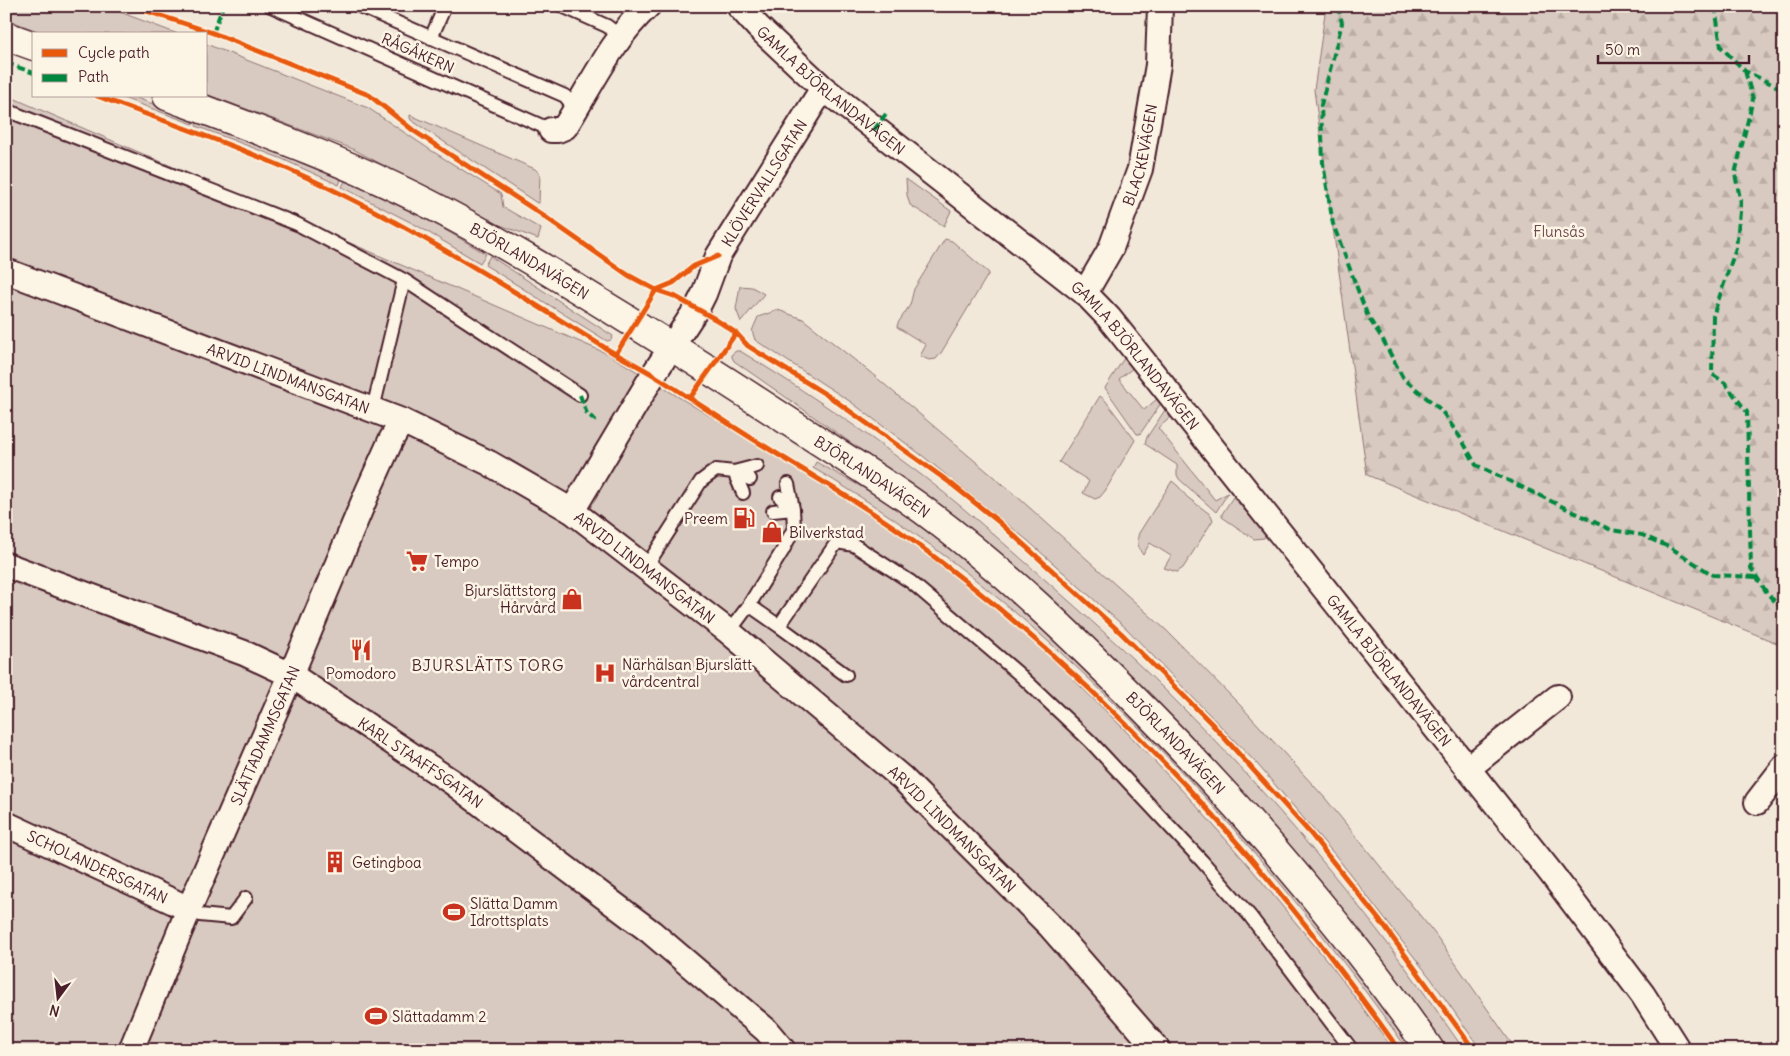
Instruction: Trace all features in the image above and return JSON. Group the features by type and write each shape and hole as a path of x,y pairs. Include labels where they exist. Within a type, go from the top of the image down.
{"street":[{"path":"551,130 565,127 621,37 633,20 648,6"},
{"name":"GAMLA BJÖRLANDAVÄGEN","path":"739,6 758,27 823,88 1085,293 1109,318 1551,874 1643,995 1678,1050"},
{"name":"BLACKEVÄGEN","path":"1085,293 1111,248 1140,169 1158,65 1160,6"},
{"path":"6,36 32,45"},
{"name":"KLÖVERVALLSGATAN","path":"572,511 704,294 718,256 823,88"},
{"name":"BJÖRLANDAVÄGEN","path":"173,98 340,162 426,203 485,234 710,370 924,511 1015,585 1073,638 1228,797 1348,938 1430,1050"},
{"name":"ARVID LINDMANSGATAN","path":"6,271 402,421 489,463 572,511 729,632 902,778 1050,926 1158,1050"},
{"name":"SLÄTTADAMMSGATAN","path":"131,1050 189,909 291,675 368,491 391,440 402,421"},
{"name":"KARL STAAFFSGATAN","path":"6,565 244,653 291,675 452,782 651,932 766,1030 783,1050"},
{"path":"1467,769 1558,697"},
{"path":"1757,802 1784,767"},
{"name":"SCHOLANDERSGATAN","path":"6,824 189,909"}],"lane":[{"name":"RÅGÅKERN","path":"271,6 551,130"},
{"path":"359,6 565,96 576,109"},
{"path":"431,38 445,6"},
{"path":"562,6 607,26 621,37"},
{"path":"6,110 298,224 404,280 580,395"},
{"path":"373,409 404,280"},
{"path":"734,472 757,466"},
{"path":"646,567 701,481 716,470 734,472 750,479"},
{"path":"734,472 743,493"},
{"path":"729,632 749,605 784,550 794,528 793,508 788,484"},
{"path":"780,497 793,508"},
{"path":"773,511 793,508"},
{"path":"779,626 837,542 854,545 911,582 1018,674 1090,741 1150,804 1250,916 1352,1050"},
{"path":"749,605 846,675"},
{"path":"189,909 200,915 231,918 246,898"}],"green space":[{"path":"6,6 104,6 173,32 40,32 6,19"},
{"name":"Flunsås","path":"1326,6 1784,6 1784,646 1367,475 1314,90"},
{"path":"208,45 368,108 501,194 503,207 541,229 538,239 484,219 353,149 208,95"},
{"path":"6,95 608,354 859,507 921,550 1030,637 1121,726 1193,802 1249,866 1334,969 1394,1050 6,1050"},
{"path":"123,98 136,98 194,119 193,124"},
{"path":"410,115 535,169 540,174 539,203 411,120"},
{"path":"197,121 342,177 339,185 280,158 196,126"},
{"path":"346,179 417,214 486,254 480,263 416,225 342,187"},
{"path":"906,179 951,211 944,226 910,205"},
{"path":"945,239 952,241 989,273 941,353 936,359 929,360 920,356 926,345 897,327 910,305 914,289"},
{"path":"490,256 613,336 611,340 607,341 485,265"},
{"path":"740,286 752,287 764,294 741,322 736,309"},
{"path":"778,310 803,319 871,373 1021,500 1166,630 1240,705 1325,798 1435,934 1516,1050 1481,1050 1432,980 1336,856 1258,765 1127,629 1027,540 924,457 851,402 755,340 752,331 758,317"},
{"path":"736,351 740,351 823,404 924,477 1003,542 1123,649 1222,748 1296,830 1400,960 1464,1050 1447,1050 1375,952 1308,868 1189,734 1127,671 1024,575 924,494 734,361 731,355"},
{"path":"1124,358 1133,368 1119,379 1144,410 1157,399 1161,403 1140,434 1137,434 1105,388"},
{"path":"1100,396 1135,440 1105,491 1100,497 1095,499 1083,493 1089,481 1059,462"},
{"path":"1165,410 1170,415 1170,418 1158,428 1215,500 1228,493 1216,512 1179,479 1177,465 1145,444 1147,437"},
{"path":"816,462 882,498 948,545 1000,589 1128,710 1251,841 1352,965 1413,1050 1408,1050 1303,911 1228,823 1108,697 1039,633 968,574 892,518 813,468"},
{"path":"1172,481 1187,497 1211,515 1213,520 1183,568 1177,572 1164,568 1171,556 1150,543 1143,555 1138,542 1139,533"},
{"path":"1233,497 1264,532 1266,535 1264,538 1254,539 1222,517"}],"marked path":[{"path":"213,33 223,6"},
{"path":"1338,6 1342,23 1321,105 1323,163 1333,224 1368,317 1382,338 1403,378 1441,410 1462,440 1476,465 1611,530 1642,535 1671,548 1713,575 1757,577"},
{"path":"1715,6 1721,47 1745,71 1784,90"},
{"path":"6,63 32,72"},
{"path":"1745,71 1753,99 1735,174 1741,203 1736,248 1713,316 1712,374 1725,383 1747,412 1751,568 1767,593 1784,611"},
{"path":"874,130 888,111"},
{"path":"580,395 587,414 598,422"}],"cycle path":[{"path":"131,6 213,33 369,95 414,131 541,214 628,275 656,290 674,296 715,319 736,333 748,346 830,397 949,482 999,522 1121,633 1211,723 1310,833 1384,926 1474,1050"},
{"path":"102,98 271,162 364,205 471,266 650,373 905,535 976,590 1044,648 1110,708 1173,772 1291,907 1399,1050"},
{"path":"616,354 656,290 673,283 694,266 718,256"},
{"path":"690,398 736,333"}],"place":[{"name":"Preem","path":"744,518"},
{"name":"Bilverkstad","path":"772,532"},
{"name":"Tempo","path":"417,561"},
{"name":"Bjurslättstorg Hårvård","path":"572,599"},
{"name":"Pomodoro","path":"361,650"},
{"name":"Närhälsan Bjurslätt vårdcentral","path":"605,673"},
{"name":"Getingboa","path":"335,862"},
{"name":"Slätta Damm Idrottsplats","path":"454,912"},
{"name":"Slättadamm 2","path":"376,1016"}],"district":[{"name":"BJURSLÄTTS TORG","path":"488,665"}]}
